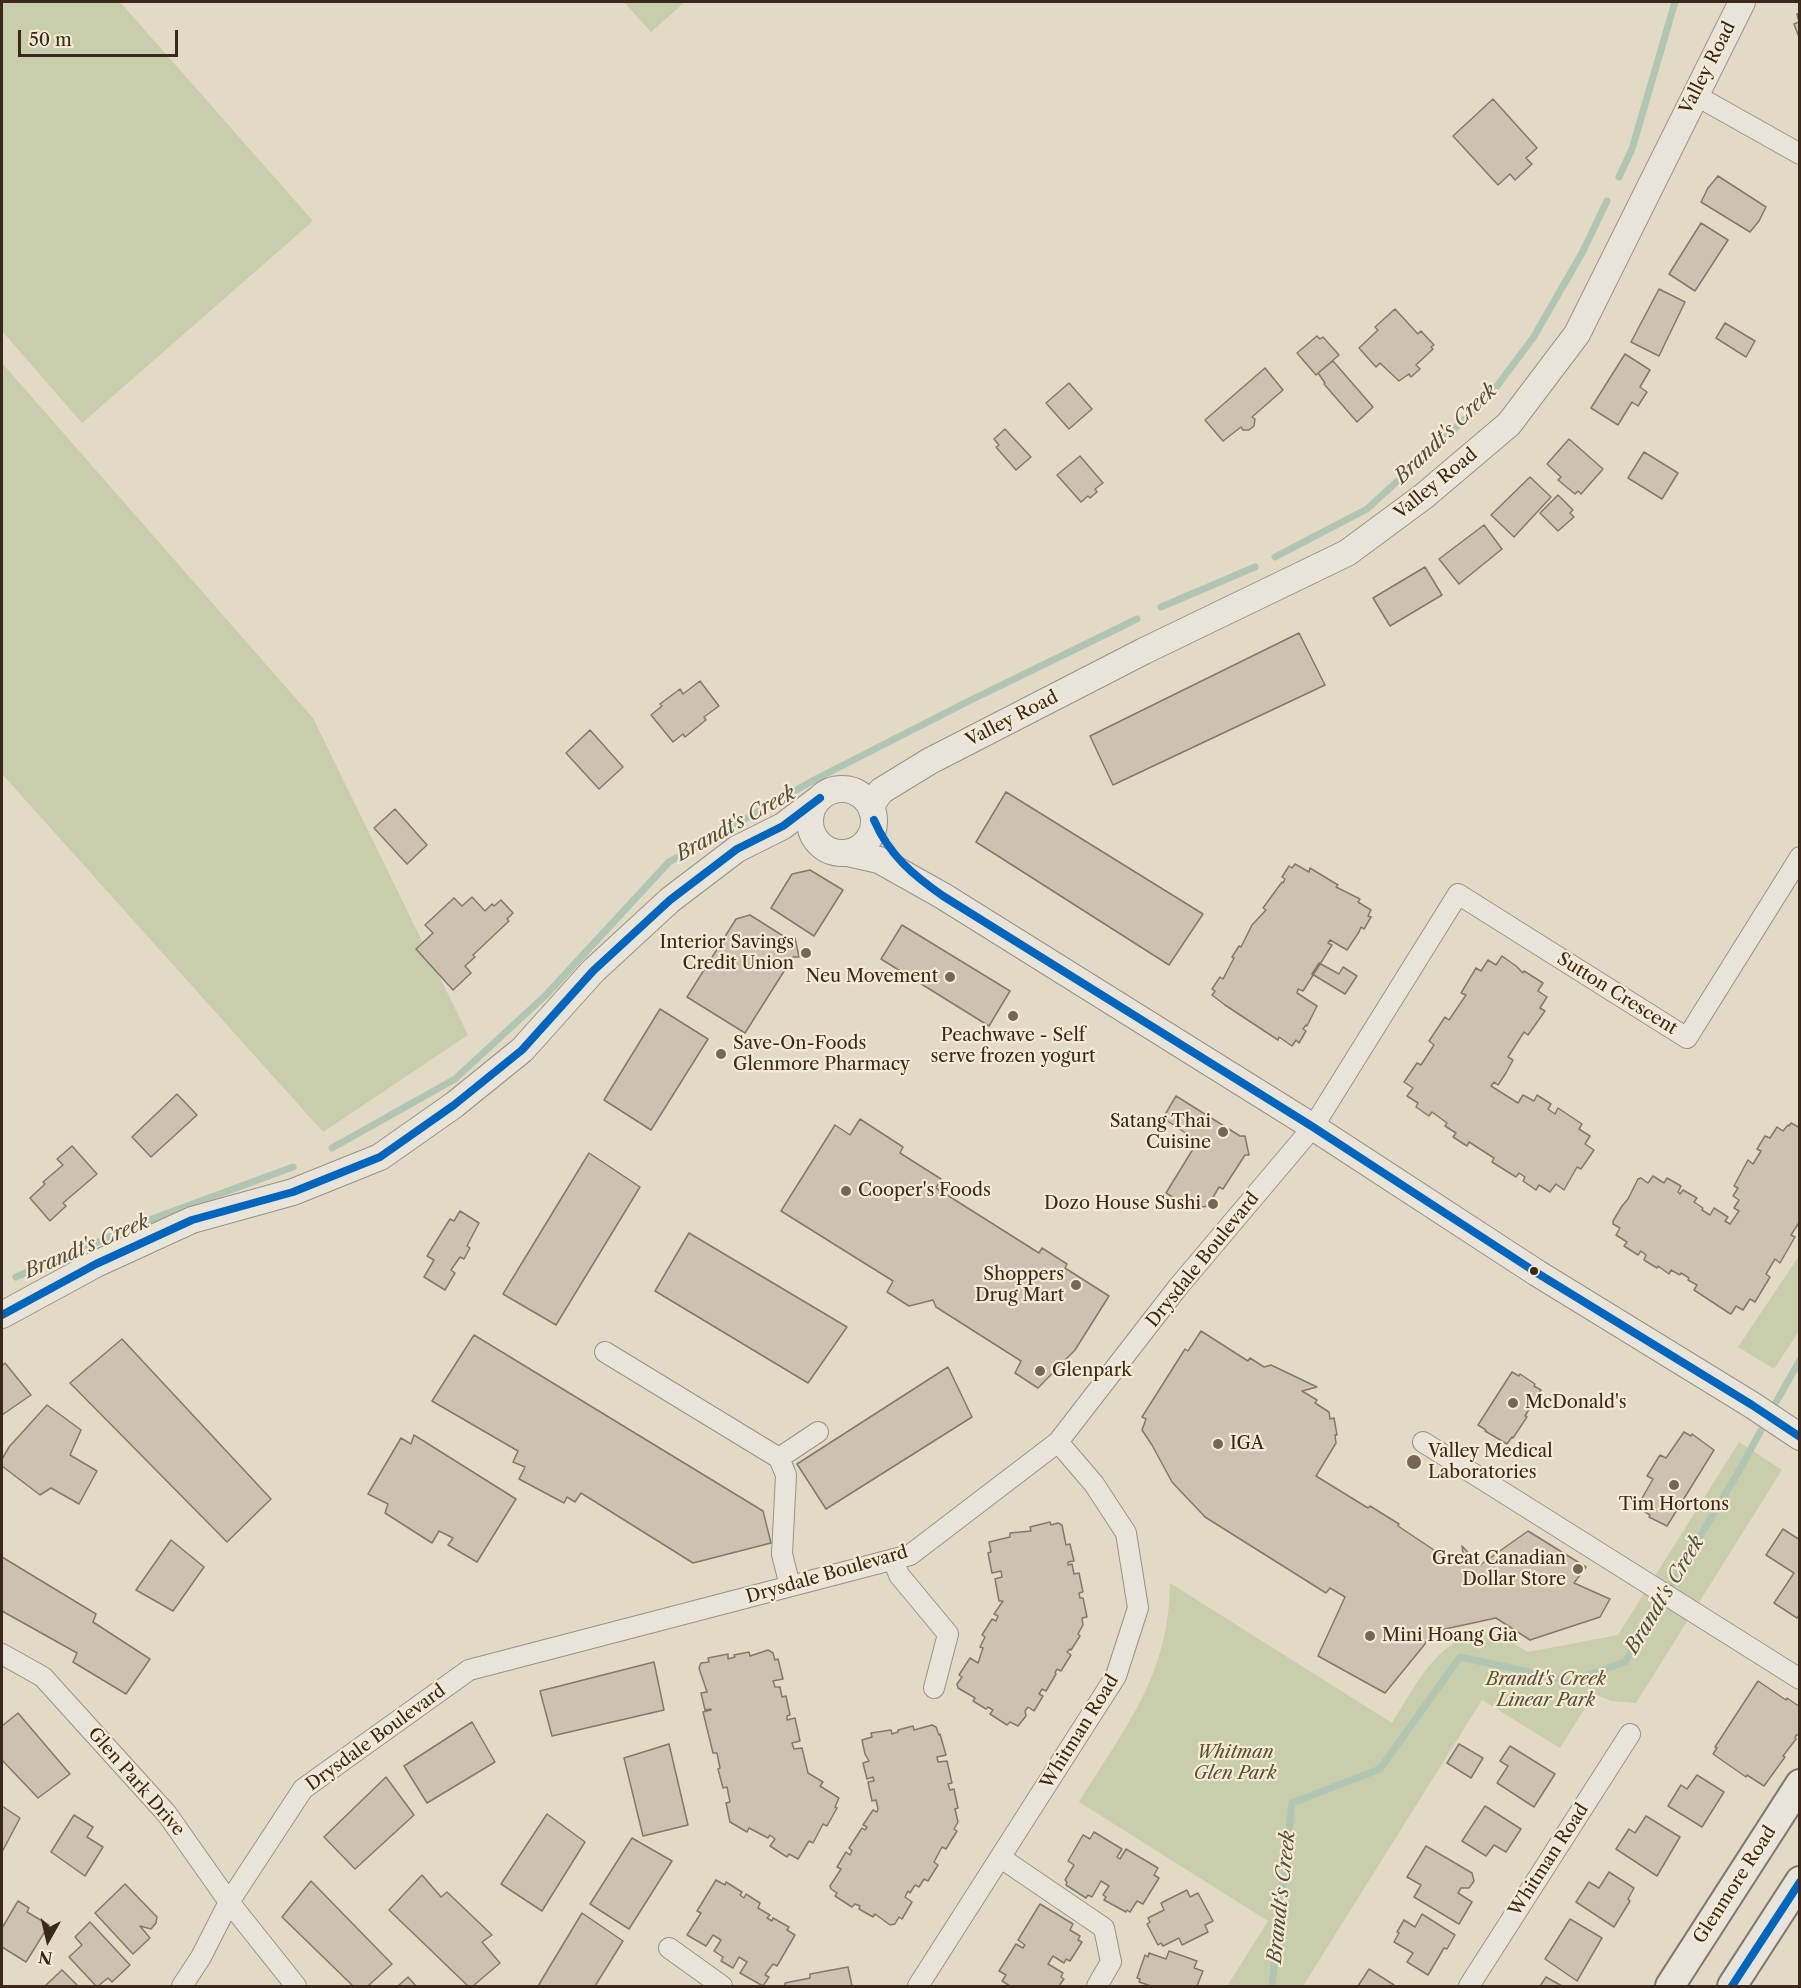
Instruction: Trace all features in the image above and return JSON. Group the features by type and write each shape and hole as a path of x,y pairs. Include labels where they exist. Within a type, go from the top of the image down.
{"main road":[{"name":"Glenmore Road","path":"1670,1986 1800,1784"},
{"path":"1732,1986 1800,1881"}],"street":[{"name":"Valley Road","path":"737,849 771,841 799,839 837,851 857,850 870,837 873,802 881,791 930,761 1171,638 1347,553 1424,496 1509,424 1577,334 1742,2"},
{"path":"1695,95 1800,154"},
{"name":"Valley Road","path":"2,1315 96,1264 192,1220 293,1192 380,1157 454,1106 522,1050 593,971 670,900 737,849 783,826 829,794 867,784 930,761"},
{"path":"943,896 903,866 884,844 867,801 859,794 849,790 829,794 814,806 810,815 810,825 818,843 837,851 879,860 943,896 1313,1127 1537,1274 1752,1405 1800,1437"},
{"name":"Sutton Crescent","path":"1458,894 1687,1038 1800,857"},
{"name":"Drysdale Boulevard","path":"182,1986 201,1957 229,1902 303,1789 469,1670 910,1555 1058,1442 1178,1287 1313,1127 1458,894"},
{"path":"605,1352 779,1458 786,1475 782,1554 790,1586"},
{"path":"779,1458 818,1432"},
{"name":"Whitman Road","path":"918,1986 1116,1676 1138,1608 1126,1533 1094,1484 1058,1442"},
{"path":"1423,1442 1800,1679"},
{"path":"893,1559 899,1575 948,1634 934,1688"},
{"name":"Glen Park Drive","path":"2,1654 43,1677 167,1814 229,1902 296,1986"},
{"name":"Whitman Road","path":"1468,1986 1630,1734"},
{"path":"1001,1858 1104,1929 1112,1962 1097,1986"},
{"path":"669,1948 722,1986"}],"green space":[{"path":"2,2 120,2 313,221 82,423 2,331"},
{"path":"624,2 685,2 651,32"},
{"path":"2,363 313,718 468,1035 323,1132 2,774"},
{"path":"1799,1256 1799,1331 1774,1369 1738,1347"},
{"path":"1739,1442 1782,1470 1636,1703 1612,1701 1594,1694 1560,1748 1482,1700 1303,1986 1227,1986 1268,1921 1079,1802 1128,1724 1153,1673 1162,1646 1168,1616 1170,1583 1392,1723 1432,1662 1460,1640 1476,1635 1495,1636 1508,1640 1528,1652 1618,1635"}],"building":[{"path":"1800,13 1800,40 1794,24 1799,22 1797,14"},
{"path":"1493,99 1537,148 1526,158 1532,164 1515,180 1510,174 1498,185 1453,136"},
{"path":"1718,176 1766,207 1750,232 1701,202 1708,188"},
{"path":"1701,223 1728,240 1695,291 1669,274"},
{"path":"1659,289 1685,302 1659,356 1631,342"},
{"path":"1395,309 1418,334 1421,331 1434,345 1431,347 1433,349 1416,365 1420,369 1411,377 1409,374 1399,381 1380,363 1376,367 1359,348 1378,330 1375,327"},
{"path":"1725,323 1755,341 1746,357 1716,338"},
{"path":"1317,336 1320,339 1323,337 1339,355 1316,375 1297,353"},
{"path":"1625,354 1650,370 1640,387 1647,392 1638,406 1632,402 1618,425 1591,408"},
{"path":"1333,361 1373,407 1357,422 1324,384 1318,373"},
{"path":"1265,368 1283,390 1252,417 1255,419 1254,426 1249,430 1243,430 1241,427 1223,441 1205,420"},
{"path":"1069,383 1092,409 1069,429 1046,403"},
{"path":"1005,429 1031,457 1016,470 996,447 999,445 994,439"},
{"path":"1569,439 1603,469 1581,494 1578,491 1575,494 1558,480 1561,477 1547,464"},
{"path":"1644,452 1678,473 1662,499 1628,478"},
{"path":"1080,456 1103,483 1095,489 1097,492 1081,502 1057,475"},
{"path":"1530,477 1551,497 1514,537 1491,515"},
{"path":"1558,495 1573,510 1570,513 1574,517 1558,531 1540,513"},
{"path":"1484,525 1502,549 1459,584 1439,559"},
{"path":"1425,567 1442,595 1390,626 1373,598"},
{"path":"1299,633 1325,685 1113,785 1090,736"},
{"path":"700,681 719,706 704,717 706,720 685,737 683,734 673,742 651,715 662,706 660,704 680,689 683,694"},
{"path":"590,730 623,767 599,789 566,753"},
{"path":"1006,792 1203,914 1169,965 976,842"},
{"path":"395,809 427,845 407,864 374,828"},
{"path":"1295,864 1309,872 1310,868 1338,885 1336,887 1360,899 1358,902 1371,910 1368,916 1371,917 1364,929 1361,927 1347,950 1330,940 1328,943 1332,945 1303,991 1298,989 1297,993 1317,1006 1307,1026 1303,1029 1306,1031 1299,1043 1296,1040 1292,1046 1279,1037 1278,1040 1225,1005 1212,995 1215,991 1212,989 1220,977 1223,979 1234,958 1232,957 1239,946 1241,947 1252,925 1266,910 1263,908 1283,883 1285,879 1282,877 1289,866 1292,868"},
{"path":"810,870 843,890 814,936 771,908 792,874"},
{"path":"472,897 485,911 492,904 494,906 501,900 513,913 507,919 509,921 473,955 475,957 465,966 471,973 453,990 416,949 433,933 425,925 454,898 462,906"},
{"path":"750,915 788,939 795,938 799,957 793,957 745,1033 687,997 736,919"},
{"path":"902,925 1010,991 989,1026 881,959"},
{"path":"1502,956 1523,973 1524,971 1543,983 1538,991 1547,997 1540,1008 1545,1011 1528,1035 1524,1032 1508,1057 1513,1060 1506,1073 1498,1085 1494,1082 1491,1086 1518,1103 1523,1095 1534,1101 1537,1095 1551,1104 1548,1109 1555,1114 1558,1108 1582,1124 1579,1129 1590,1136 1585,1144 1594,1150 1581,1169 1577,1167 1564,1190 1556,1184 1550,1192 1539,1185 1536,1190 1523,1181 1525,1177 1519,1173 1516,1177 1492,1162 1494,1158 1469,1142 1467,1146 1453,1137 1456,1133 1445,1126 1447,1123 1432,1112 1429,1116 1416,1107 1418,1103 1407,1096 1413,1088 1404,1082 1417,1063 1421,1065 1434,1045 1429,1041 1445,1017 1449,1020 1466,995 1461,993 1476,968 1481,971 1488,960 1496,965"},
{"path":"1319,963 1339,974 1343,967 1357,976 1345,994 1312,974"},
{"path":"660,1009 708,1039 651,1130 604,1100"},
{"path":"177,1094 197,1115 151,1157 132,1137"},
{"path":"1176,1096 1240,1136 1245,1136 1249,1155 1245,1155 1223,1189 1219,1187 1208,1206 1192,1209 1166,1193 1193,1149 1190,1136 1163,1118"},
{"path":"860,1119 903,1147 900,1153 941,1179 936,1188 1039,1253 1042,1248 1067,1264 1065,1268 1109,1296 1075,1350 1038,1388 1015,1373 1021,1361 936,1307 933,1300 909,1306 887,1292 893,1281 781,1211 835,1125 850,1135"},
{"path":"1791,1123 1800,1128 1800,1221 1791,1235 1795,1237 1780,1263 1775,1259 1766,1274 1770,1277 1755,1302 1750,1299 1743,1310 1736,1306 1731,1314 1729,1313 1694,1290 1697,1285 1688,1280 1689,1278 1681,1273 1680,1275 1671,1270 1669,1274 1658,1266 1657,1268 1644,1260 1646,1255 1641,1251 1638,1255 1624,1246 1627,1242 1616,1235 1620,1228 1613,1224 1613,1221 1638,1179 1641,1178 1648,1183 1653,1176 1664,1183 1667,1178 1681,1186 1678,1192 1680,1194 1683,1190 1697,1198 1694,1202 1710,1215 1714,1208 1728,1217 1725,1221 1730,1224 1739,1211 1734,1208 1739,1200 1733,1196 1738,1188 1734,1186 1748,1160 1753,1164 1761,1151 1757,1149 1765,1136 1770,1138 1777,1127 1783,1131"},
{"path":"72,1146 97,1174 63,1203 66,1206 50,1221 30,1198 45,1184 43,1182 63,1165 57,1159"},
{"path":"589,1153 640,1187 556,1325 503,1294"},
{"path":"460,1211 479,1223 467,1246 470,1248 464,1259 460,1257 451,1270 455,1273 445,1290 424,1277 434,1260 427,1256 450,1219 454,1221"},
{"path":"689,1233 847,1327 808,1383 655,1291"},
{"path":"1201,1331 1248,1361 1250,1358 1264,1367 1271,1365 1317,1387 1302,1391 1317,1400 1315,1403 1329,1412 1330,1419 1334,1418 1337,1435 1335,1435 1336,1443 1316,1476 1399,1524 1398,1526 1446,1558 1463,1554 1462,1546 1480,1565 1528,1531 1586,1567 1574,1583 1610,1599 1600,1617 1530,1640 1496,1618 1431,1632 1425,1644 1385,1693 1318,1656 1345,1597 1330,1588 1326,1593 1205,1517 1172,1482 1142,1430 1146,1419 1142,1417 1185,1349 1188,1351"},
{"path":"474,1335 763,1511 771,1543 693,1563 581,1493 575,1502 567,1497 564,1503 519,1479 525,1467 513,1462 518,1451 432,1401"},
{"path":"122,1339 271,1499 227,1542 70,1383"},
{"path":"5,1363 31,1395 2,1415 2,1366"},
{"path":"948,1367 972,1417 826,1509 797,1464"},
{"name":"McDonald's","path":"1512,1372 1519,1376 1520,1374 1541,1390 1525,1416 1527,1417 1507,1444 1478,1425"},
{"path":"47,1405 81,1430 70,1455 97,1471 79,1504 51,1488 40,1495 2,1466 2,1459 9,1447"},
{"path":"1684,1432 1691,1436 1692,1434 1714,1450 1667,1526 1649,1517 1650,1515 1637,1507 1653,1479 1647,1476 1660,1455 1666,1458"},
{"path":"414,1435 516,1499 477,1562 448,1545 453,1538 439,1531 432,1543 385,1513 388,1504 368,1494 401,1438 411,1444"},
{"path":"1050,1522 1051,1525 1058,1523 1062,1525 1066,1545 1070,1544 1074,1561 1068,1562 1068,1565 1072,1564 1074,1574 1079,1573 1083,1592 1079,1593 1080,1598 1083,1598 1087,1617 1082,1618 1083,1625 1078,1634 1080,1636 1071,1650 1067,1652 1071,1655 1061,1671 1057,1669 1046,1691 1042,1689 1039,1694 1043,1696 1034,1711 1028,1707 1025,1711 1026,1716 1018,1726 1010,1722 1007,1725 990,1714 993,1710 988,1707 986,1709 973,1701 975,1698 958,1688 957,1684 962,1677 959,1675 970,1658 978,1663 983,1648 980,1647 985,1637 982,1635 992,1619 996,1621 998,1616 994,1614 1003,1601 999,1601 995,1579 1002,1577 1001,1571 992,1573 988,1553 991,1552 989,1542 1010,1537 1010,1533 1031,1531 1030,1527"},
{"path":"1783,1529 1800,1540 1800,1614 1797,1618 1774,1603 1794,1573 1766,1555"},
{"path":"171,1540 204,1567 173,1611 136,1590"},
{"path":"2,1557 96,1614 93,1622 150,1659 126,1694 73,1662 77,1653 2,1611"},
{"path":"768,1650 773,1653 775,1660 778,1659 783,1679 773,1681 775,1687 780,1687 782,1697 786,1696 790,1715 787,1716 787,1720 795,1718 800,1741 792,1743 794,1749 802,1748 808,1773 823,1782 820,1786 839,1798 835,1807 837,1808 827,1826 823,1824 813,1843 809,1841 798,1859 789,1854 787,1857 770,1846 775,1839 770,1835 768,1838 749,1828 747,1832 730,1822 726,1803 730,1802 727,1787 723,1788 717,1753 713,1753 703,1712 711,1709 705,1710 701,1693 707,1692 699,1668 701,1663 709,1662 708,1658 728,1654 728,1659 735,1657 734,1655 749,1652 750,1656"},
{"path":"654,1662 664,1710 552,1736 540,1691"},
{"path":"1758,1681 1800,1707 1800,1733 1796,1735 1796,1739 1783,1756 1785,1757 1764,1786 1747,1775 1746,1777 1713,1754 1717,1748 1715,1747"},
{"path":"18,1713 70,1774 38,1798 2,1760 2,1726"},
{"path":"472,1722 495,1762 427,1803 404,1766"},
{"path":"932,1725 940,1734 946,1755 937,1757 938,1762 947,1761 952,1783 948,1784 950,1790 954,1789 958,1808 955,1809 958,1822 954,1829 957,1831 946,1849 942,1847 934,1862 938,1865 928,1881 924,1879 919,1887 915,1885 910,1893 908,1891 905,1897 912,1902 902,1919 899,1917 895,1924 890,1925 875,1914 873,1917 859,1909 860,1906 855,1904 852,1907 835,1896 837,1893 830,1886 841,1869 837,1867 846,1852 850,1855 852,1851 849,1848 862,1828 865,1830 867,1827 863,1825 873,1810 877,1812 878,1809 876,1800 872,1801 868,1782 874,1781 873,1777 867,1779 863,1763 869,1761 862,1740 872,1737 871,1733 891,1730 892,1734 913,1726 914,1730"},
{"path":"669,1744 688,1825 643,1836 624,1758"},
{"path":"1459,1744 1483,1758 1471,1778 1447,1763"},
{"path":"1510,1746 1555,1774 1534,1807 1497,1783 1508,1766 1500,1761"},
{"path":"1697,1775 1724,1792 1702,1827 1668,1806 1681,1785 1687,1789"},
{"path":"386,1777 414,1815 355,1869 324,1837"},
{"path":"2,1806 20,1818 2,1852"},
{"path":"1485,1806 1521,1829 1506,1852 1494,1845 1486,1856 1462,1841"},
{"path":"547,1814 585,1842 542,1911 501,1884"},
{"path":"74,1815 93,1827 87,1837 103,1847 85,1876 51,1852"},
{"path":"1646,1816 1680,1837 1657,1876 1616,1849 1629,1829 1635,1833"},
{"path":"1094,1832 1122,1849 1117,1857 1120,1859 1126,1849 1158,1868 1154,1875 1159,1878 1143,1904 1137,1901 1130,1912 1104,1900 1106,1897 1103,1895 1109,1886 1101,1881 1092,1897 1088,1895 1086,1898 1066,1885 1065,1880 1074,1865 1068,1861 1083,1835 1090,1839"},
{"path":"632,1838 672,1861 629,1929 590,1904"},
{"path":"1426,1846 1472,1873 1474,1881 1469,1888 1461,1888 1458,1893 1472,1902 1459,1924 1414,1897 1421,1885 1407,1877"},
{"path":"1609,1872 1634,1888 1628,1899 1630,1901 1614,1927 1576,1902 1589,1882 1599,1888"},
{"path":"422,1875 441,1897 447,1892 492,1935 482,1942 500,1963 473,1986 468,1986 389,1910"},
{"path":"716,1880 725,1885 726,1882 742,1892 740,1895 744,1898 746,1894 760,1903 758,1908 770,1915 767,1918 772,1921 773,1918 789,1927 787,1930 795,1935 777,1966 773,1964 765,1975 769,1977 763,1986 740,1973 747,1962 739,1957 733,1968 721,1961 723,1957 714,1951 721,1940 713,1935 706,1946 687,1935 701,1913 697,1911"},
{"path":"311,1881 392,1964 368,1986 353,1986 282,1917"},
{"path":"125,1884 157,1917 151,1929 140,1926 150,1938 133,1954 95,1913"},
{"path":"1187,1890 1190,1897 1198,1893 1213,1921 1205,1925 1208,1932 1182,1945 1179,1938 1163,1946 1161,1943 1158,1945 1147,1924 1150,1922 1148,1918 1164,1910 1161,1903"},
{"path":"18,1901 29,1908 27,1912 49,1925 26,1962 2,1947 2,1928"},
{"path":"1040,1904 1073,1924 1070,1930 1080,1936 1078,1940 1082,1942 1070,1961 1066,1959 1064,1963 1053,1956 1048,1964 1063,1973 1061,1977 1064,1979 1059,1986 1010,1986 1002,1981 1006,1975 999,1971 1016,1944 1023,1948 1025,1945 1018,1940"},
{"path":"582,1913 623,1941 595,1986 538,1986"},
{"path":"1422,1914 1455,1935 1447,1949 1444,1948 1428,1975 1407,1962 1413,1953 1394,1942 1404,1920 1415,1927"},
{"path":"1570,1919 1602,1938 1577,1981 1545,1959"},
{"path":"90,1922 130,1965 112,1982 108,1978 98,1986 69,1957 82,1945 75,1937"},
{"path":"1169,1951 1197,1961 1194,1968 1203,1971 1197,1986 1151,1986 1139,1982 1140,1979 1137,1978 1145,1955 1148,1957 1149,1953 1166,1959"},
{"path":"848,1967 852,1986 785,1986 785,1983 810,1978 810,1974"},
{"path":"1369,1969 1394,1985 1358,1986"},
{"path":"62,1970 78,1986 45,1986"},
{"path":"408,1977 416,1986 398,1986"},
{"path":"1546,1977 1562,1986 1540,1986"}],"waterway":[{"name":"Brandt's Creek","path":"1619,177 1632,149 1675,2"},
{"name":"Brandt's Creek","path":"1275,557 1367,509 1488,398 1533,338 1582,253 1607,201"},
{"name":"Brandt's Creek","path":"1161,607 1255,567"},
{"name":"Brandt's Creek","path":"332,1148 455,1079 546,995 669,862 814,780 1137,619"},
{"name":"Brandt's Creek","path":"16,1277 152,1219 293,1167"},
{"name":"Brandt's Creek","path":"1771,1411 1800,1360"},
{"name":"Brandt's Creek","path":"1272,1986 1292,1803 1380,1769 1460,1657 1571,1681 1625,1662 1739,1471 1766,1421"}],"transit line":[{"path":"2,1315 96,1264 192,1220 293,1192 380,1157 454,1105 522,1050 593,971 670,900 737,849 783,826 820,798"},
{"path":"874,820 887,844 903,863 943,896 1313,1127 1537,1273 1800,1437"},
{"path":"1732,1986 1800,1882"}],"place":[{"name":"Interior Savings Credit Union","path":"806,953"},
{"name":"Neu Movement","path":"950,977"},
{"name":"Peachwave - Self serve frozen yogurt","path":"1013,1016"},
{"name":"Save-On-Foods Glenmore Pharmacy","path":"721,1054"},
{"name":"Satang Thai Cuisine","path":"1223,1132"},
{"name":"Cooper's Foods","path":"846,1191"},
{"name":"Dozo House Sushi","path":"1213,1204"},
{"name":"Shoppers Drug Mart","path":"1076,1285"},
{"name":"Glenpark","path":"1040,1371"},
{"name":"McDonald's","path":"1513,1403"},
{"name":"IGA","path":"1218,1444"},
{"name":"Valley Medical Laboratories","path":"1414,1462"},
{"name":"Tim Hortons","path":"1674,1485"},
{"name":"Great Canadian Dollar Store","path":"1578,1569"},
{"name":"Mini Hoang Gia","path":"1370,1636"}],"park label":[{"name":"Brandt's Creek Linear Park","path":"1546,1690"},
{"name":"Whitman Glen Park","path":"1235,1763"}]}
